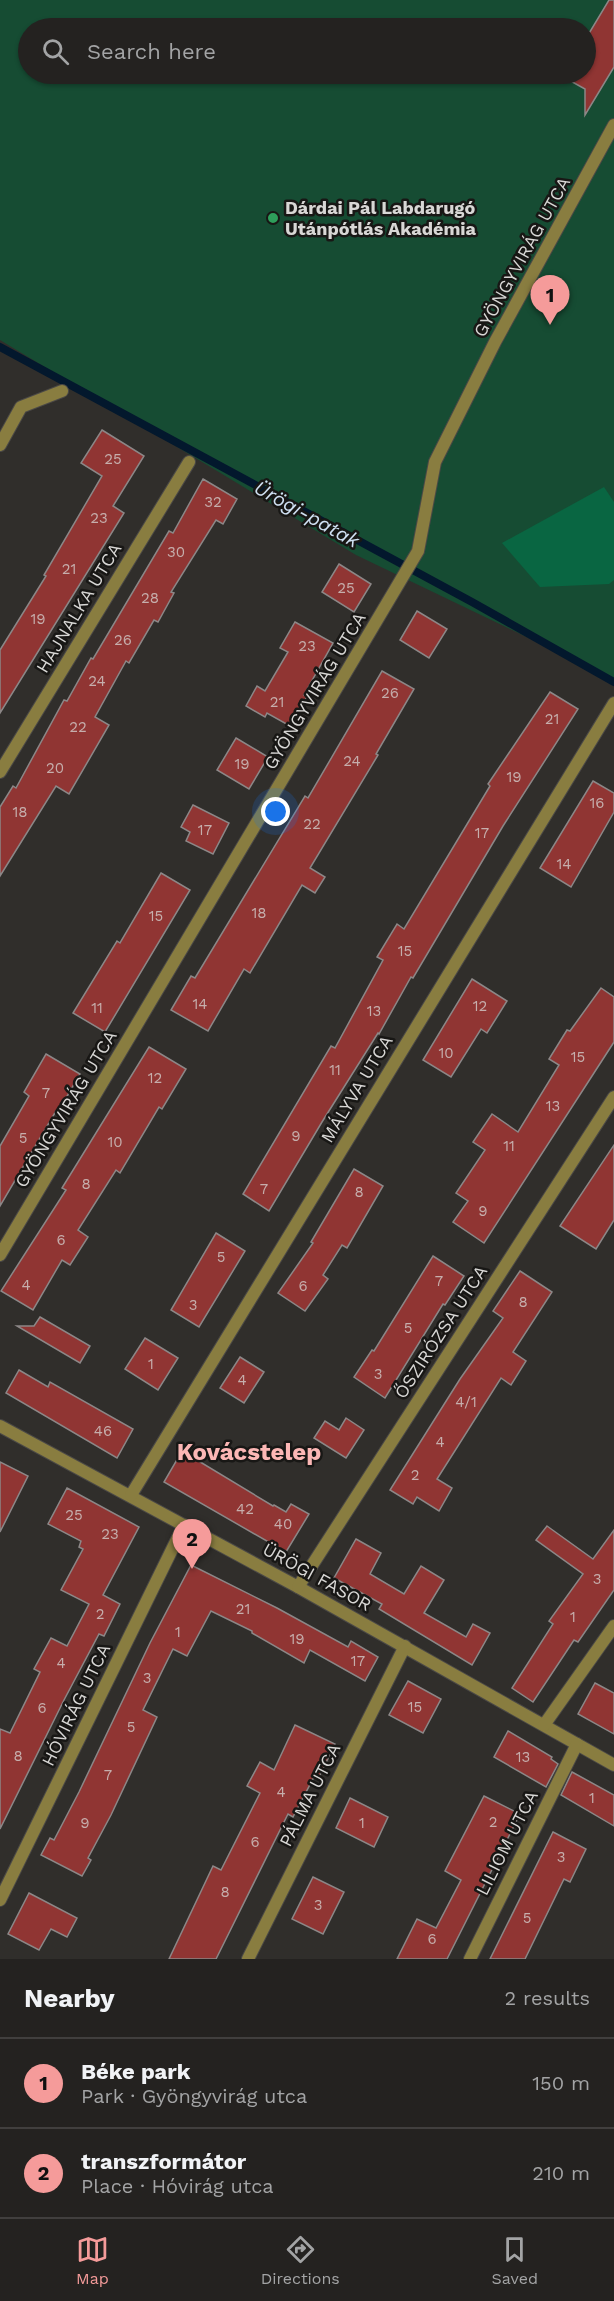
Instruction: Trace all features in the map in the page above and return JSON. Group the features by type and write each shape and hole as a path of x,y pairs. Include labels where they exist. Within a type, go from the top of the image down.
{"street":[{"name":"GYÖNGYVIRÁG UTCA","path":"0,1255 418,551 435,462 495,342 614,125"},
{"path":"0,445 21,407 62,392"},
{"name":"HAJNALKA UTCA","path":"0,772 189,462"},
{"name":"MÁLYVA UTCA","path":"131,1495 614,703"},
{"name":"ŐSZIRÓZSA UTCA","path":"298,1587 614,1097"},
{"name":"ÜRÖGI FASOR","path":"0,1426 131,1495 405,1646 614,1765"},
{"name":"HÓVIRÁG UTCA","path":"0,1900 184,1525"},
{"path":"544,1725 614,1626"},
{"name":"PÁLMA UTCA","path":"248,1959 405,1646"},
{"name":"LILIOM UTCA","path":"470,1959 577,1744"}],"green space":[{"name":"Dárdai Pál Labdarugó Utánpótlás Akadémia","path":"0,0 614,0 614,679 356,555 0,340"},
{"path":"604,487 614,502 614,580 609,584 540,587 502,543"}],"building":[{"path":"609,0 614,0 614,67 585,115 585,89 576,84 596,84 596,22"},
{"path":"102,430 144,456 113,506 124,513 0,713 0,650 46,576 44,575 102,476 81,463"},
{"path":"203,479 237,499 223,524 216,520 171,592 174,593 158,622 154,620 129,663 126,661 95,717 109,725 69,794 56,786 0,876 0,807 13,786 16,788 64,700 67,701 169,531 173,533"},
{"path":"339,564 371,584 354,612 322,592"},
{"path":"417,611 447,629 429,658 400,640"},
{"path":"295,622 333,643 304,695 307,697 290,726 267,713 265,717 246,706 257,686 265,691 288,652 280,648"},
{"path":"382,671 414,689 376,754 378,755 310,868 325,877 315,893 302,885 250,973 244,969 208,1031 171,1010 191,976 195,978 305,796 308,798"},
{"path":"550,692 578,709 503,826 379,1034 322,1122 269,1211 243,1194 331,1046 335,1048 383,960 377,957 397,924 404,929 490,786 488,784"},
{"path":"236,738 268,757 249,789 217,770"},
{"path":"593,781 614,793 614,812 571,887 540,868"},
{"path":"193,805 229,823 213,854 186,841 190,832 181,827"},
{"path":"161,873 190,890 105,1032 73,1013 117,941 120,943"},
{"path":"472,979 507,1001 487,1033 481,1029 451,1077 423,1060"},
{"path":"601,988 614,997 614,1042 484,1243 453,1222 468,1201 456,1193 485,1150 473,1142 492,1114 518,1132 559,1065 549,1059 567,1030 570,1031"},
{"path":"149,1047 186,1069 162,1109 159,1107 120,1173 116,1170 78,1230 88,1237 70,1265 62,1260 33,1310 1,1291 66,1190 62,1188"},
{"path":"46,1054 80,1074 0,1206 0,1146 29,1096 24,1092"},
{"path":"614,1145 614,1220 596,1249 560,1226"},
{"path":"354,1169 383,1186 347,1248 342,1245 323,1275 328,1279 305,1311 278,1293 313,1243 311,1242"},
{"path":"216,1233 245,1251 199,1327 171,1310"},
{"path":"433,1256 464,1276 445,1305 443,1304 385,1398 354,1377 372,1350 374,1351"},
{"path":"520,1271 552,1292 513,1352 526,1361 511,1385 501,1378 437,1479 452,1488 439,1511 417,1497 413,1504 390,1490 460,1379 503,1318 493,1311"},
{"path":"40,1317 90,1346 80,1363 17,1326 34,1326"},
{"path":"145,1338 178,1358 158,1390 125,1369"},
{"path":"240,1357 264,1372 244,1403 220,1388"},
{"path":"19,1370 48,1387 50,1382 133,1429 117,1458 6,1393"},
{"path":"346,1418 364,1430 346,1458 314,1438 325,1421 339,1430"},
{"path":"182,1451 273,1506 286,1512 291,1504 309,1514 286,1552 164,1482"},
{"path":"0,1462 28,1476 0,1532"},
{"path":"67,1488 139,1527 103,1595 120,1604 104,1636 99,1634 0,1829 0,1729 10,1733 40,1672 34,1669 51,1638 67,1646 89,1604 61,1590 83,1549 79,1547 81,1541 48,1524"},
{"path":"547,1526 593,1559 614,1530 614,1590 578,1642 574,1640 533,1702 512,1688 553,1624 549,1621 583,1574 536,1540"},
{"path":"356,1539 381,1553 370,1574 404,1594 421,1566 444,1580 424,1613 466,1637 473,1624 490,1633 472,1665 379,1609 382,1604 334,1578"},
{"path":"191,1565 348,1647 351,1641 378,1657 365,1681 310,1650 304,1663 252,1631 211,1611 187,1656 173,1649 143,1710 157,1717 88,1858 91,1860 82,1876 41,1855 50,1838 54,1840 79,1792 150,1643"},
{"path":"408,1681 441,1699 423,1733 389,1715"},
{"path":"595,1683 614,1693 614,1734 578,1714"},
{"path":"295,1725 335,1744 319,1777 315,1775 293,1817 288,1814 216,1959 169,1959 213,1866 221,1870 260,1793 247,1786 260,1762 274,1770"},
{"path":"508,1731 552,1757 551,1759 558,1764 546,1787 494,1757"},
{"path":"572,1772 614,1795 614,1826 561,1795"},
{"path":"484,1796 520,1814 447,1959 397,1959 417,1919 436,1928 461,1880 445,1871"},
{"path":"350,1798 388,1817 374,1847 336,1828"},
{"path":"553,1832 586,1849 570,1882 564,1879 525,1959 490,1959"},
{"path":"313,1877 344,1892 323,1934 292,1919"},
{"path":"29,1893 77,1918 67,1937 51,1929 39,1950 8,1934"}],"waterway":[{"name":"Ürögi-patak","path":"0,347 472,602 614,682"}],"place":[{"name":"Dárdai Pál Labdarugó Utánpótlás Akadémia","path":"273,218"},
{"name":"Béke park","path":"550,325"},
{"name":"transzformátor","path":"192,1569"}],"district":[{"name":"Kovácstelep","path":"249,1452"}]}
